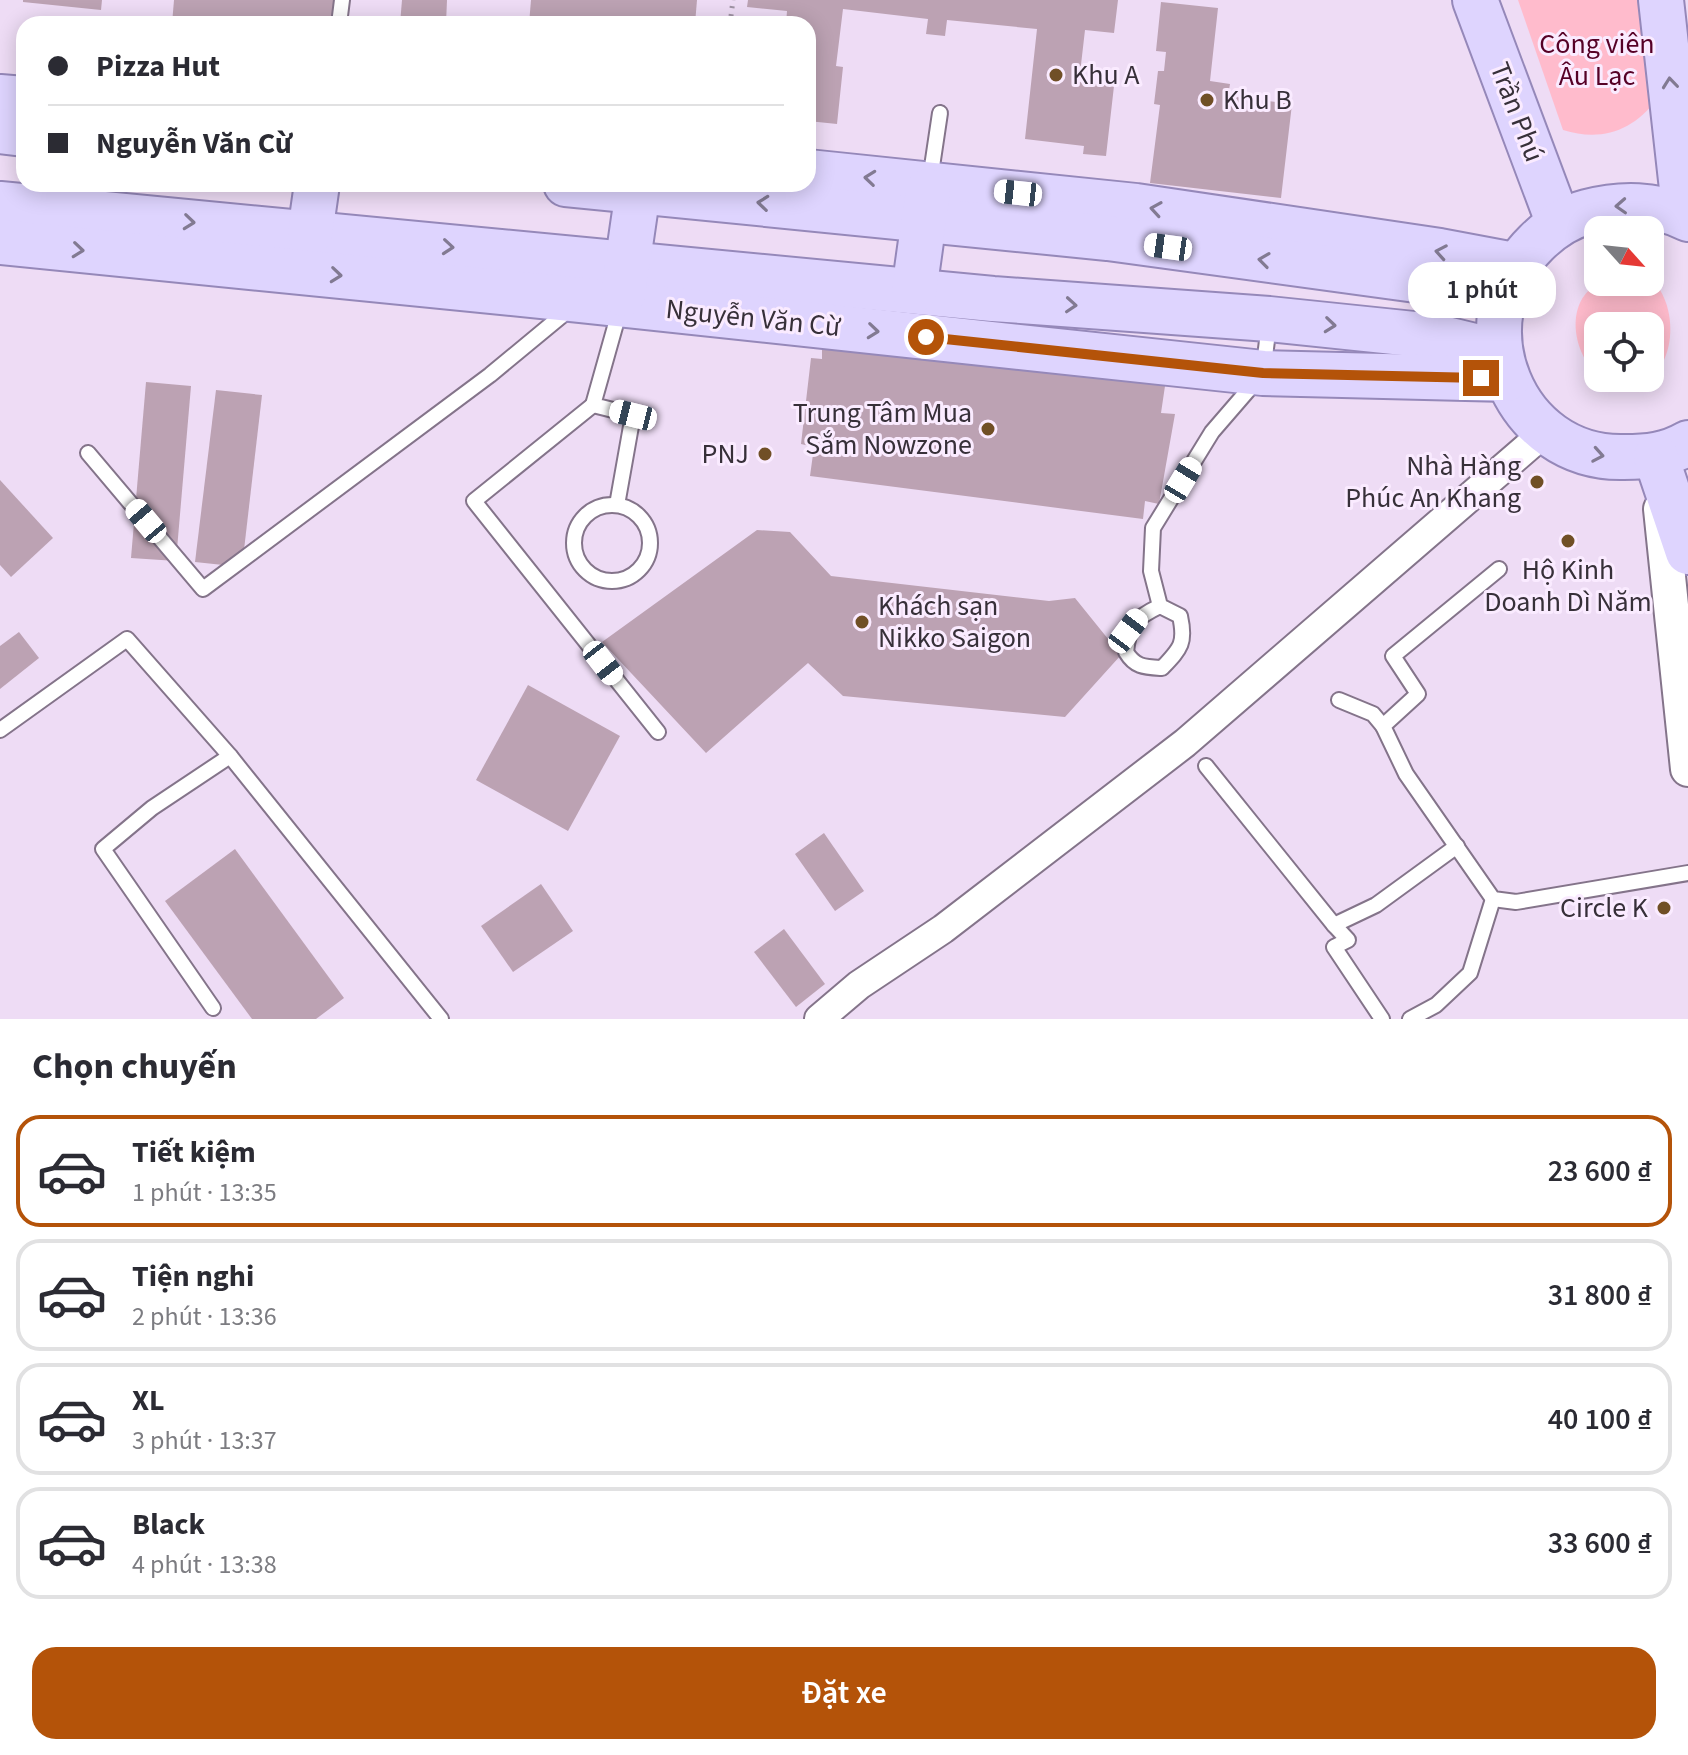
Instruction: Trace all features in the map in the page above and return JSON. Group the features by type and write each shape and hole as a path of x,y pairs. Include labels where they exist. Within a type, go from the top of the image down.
{"main road":[{"name":"Trần Phú","path":"1475,0 1559,224"},
{"path":"1661,0 1686,218 1653,207 1629,205 1581,213 1559,224 1529,250 1513,275 1499,322 1503,366 1523,408 1545,432 1572,449 1601,458 1672,450 1688,552"},
{"path":"816,174 927,202"},
{"path":"310,233 316,192"},
{"path":"610,289 638,192"},
{"path":"735,192 927,202 1136,206 1440,251 1513,275"},
{"path":"914,291 927,202"},
{"name":"Nguyễn Văn Cừ","path":"0,204 310,233 610,289 987,343 1263,373 1503,366"},
{"name":"Nguyễn Văn Cừ","path":"0,242 610,289 914,291 1269,319 1433,336 1503,366"},
{"path":"987,343 993,299"}],"street":[{"path":"819,1019 859,985 943,929 1185,743 1545,432"},
{"path":"1672,450 1688,767"}],"lane":[{"path":"927,202 940,113"},
{"path":"610,289 593,405 474,501 658,732"},
{"path":"88,453 203,589 610,289"},
{"path":"1160,606 1140,615 1128,631 1126,652 1132,662 1143,667 1162,668 1177,652 1185,637 1180,616 1160,606 1151,571 1153,528 1212,432 1263,373 1269,319"},
{"path":"593,405 633,415 617,505"},
{"path":"617,505 641,517 650,542 642,567 620,580 606,581 584,569 576,558 574,545 582,520 592,511 617,505"},
{"path":"1383,726 1418,694 1393,656 1499,569"},
{"path":"0,730 127,639 230,756 441,1019"},
{"path":"1339,700 1373,714 1383,726 1406,774 1493,899 1516,902 1688,873"},
{"path":"213,1008 103,849 152,808 230,756"},
{"path":"1206,766 1348,940 1334,947 1382,1019"},
{"path":"1334,925 1376,905 1457,846"},
{"path":"1410,1019 1436,1005 1470,973 1493,899"}],"green space":[{"name":"Công viên Âu Lạc","path":"1518,0 1645,0 1657,99 1638,119 1615,131 1590,135 1563,130"},
{"path":"1585,296 1663,296 1669,312 1664,358 1664,312 1584,312 1584,357 1576,327 1581,301"}],"building":[{"path":"23,0 102,0 101,10"},
{"path":"174,0 334,0 333,16 173,16"},
{"path":"402,0 447,0 446,16 401,16"},
{"path":"531,0 697,0 696,16 530,16"},
{"name":"Khu A","path":"748,0 1118,0 1114,33 1085,30 1079,82 1114,86 1106,156 1083,154 1084,146 1025,139 1037,29 947,20 945,36 926,34 928,19 843,9 836,66 843,67 837,124 816,122 816,16 787,16 787,11 747,7"},
{"name":"Khu B","path":"1161,2 1218,8 1210,81 1230,84 1228,96 1292,104 1281,198 1150,183 1160,105 1154,104 1158,71 1164,71 1166,52 1156,51"},
{"name":"Trung Tâm Mua Sắm Nowzone","path":"822,341 1165,386 1161,413 1175,414 1159,504 1145,501 1143,519 810,476 814,447 801,444 811,358 822,359"},
{"path":"146,382 191,386 176,561 131,558"},
{"path":"216,390 262,395 242,567 195,562"},
{"path":"0,480 53,538 11,577 0,565"},
{"name":"Khách sạn Nikko Saigon","path":"757,530 790,532 831,576 1049,601 1075,598 1121,655 1065,717 843,696 808,663 706,753 602,642"},
{"path":"19,632 39,658 0,689 0,646"},
{"path":"528,685 620,736 568,831 476,780"},
{"path":"824,833 864,891 835,911 795,854"},
{"path":"235,849 344,998 316,1019 252,1019 165,901"},
{"path":"541,884 573,931 513,972 481,926"},
{"path":"784,929 825,984 796,1007 754,952"}],"place":[{"name":"Khu A","path":"1056,75"},
{"name":"Khu B","path":"1207,100"},
{"name":"Trung Tâm Mua Sắm Nowzone","path":"988,429"},
{"name":"PNJ","path":"765,454"},
{"name":"Nhà Hàng Phúc An Khang","path":"1537,482"},
{"name":"Hộ Kinh Doanh Dì Năm","path":"1568,541"},
{"name":"Khách sạn Nikko Saigon","path":"862,622"},
{"name":"Circle K","path":"1664,908"}],"route":[{"path":"926,337 1263,373 1481,378"}]}
